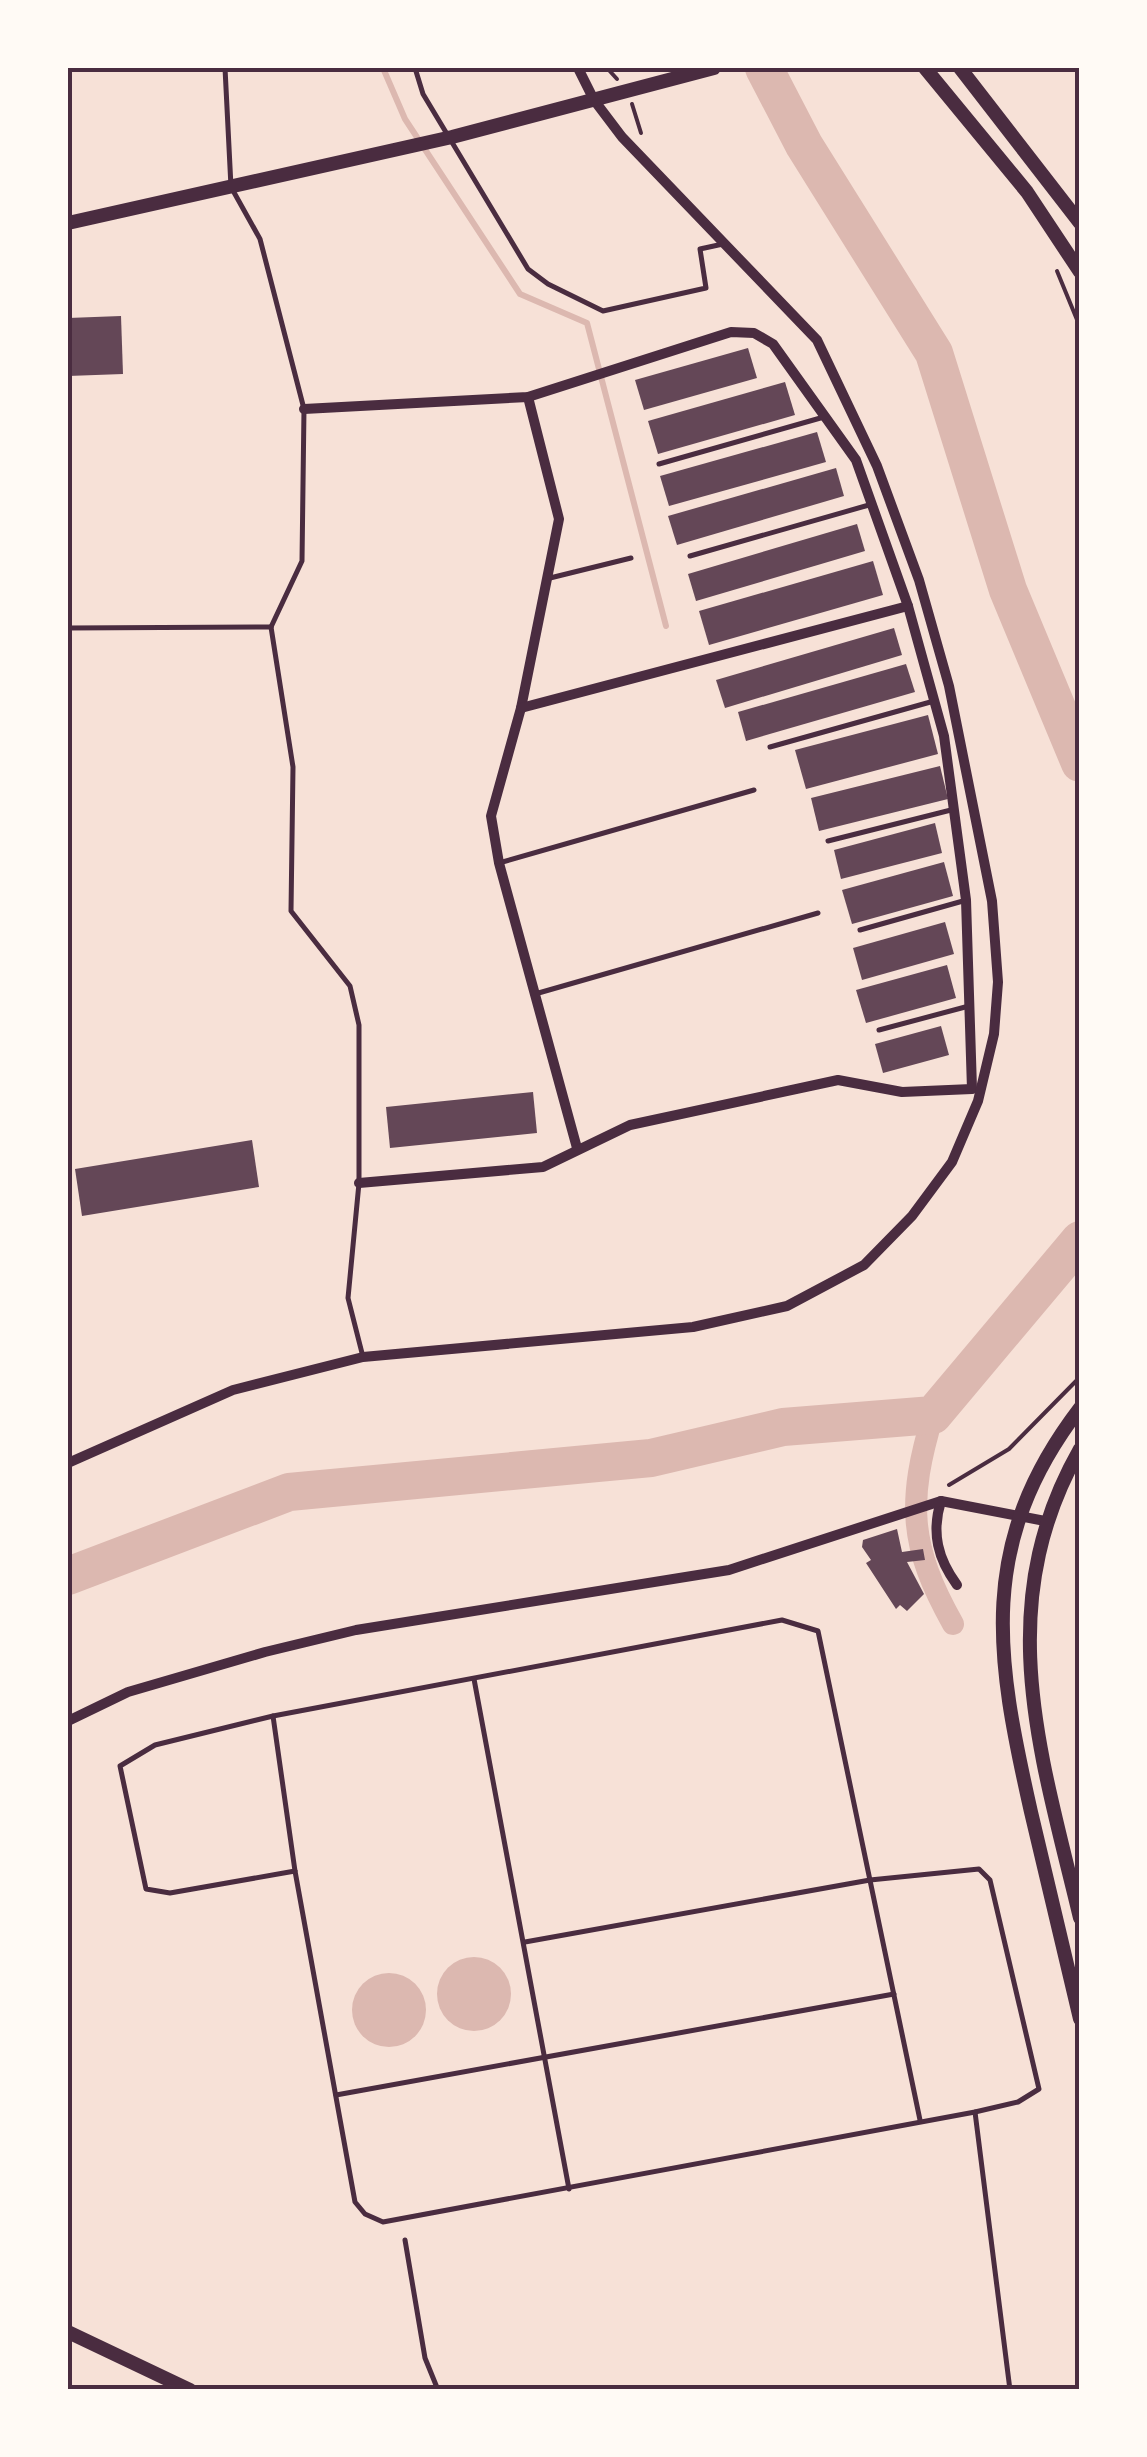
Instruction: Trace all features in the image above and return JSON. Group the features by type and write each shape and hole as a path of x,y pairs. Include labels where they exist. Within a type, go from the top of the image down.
{"street":[{"path":"68,1463 233,1390 362,1357 694,1328 787,1306 864,1265 912,1216 952,1162 978,1101 994,1034 998,982 992,901 949,686 918,580 876,466 817,340 722,244 594,100 578,68"},
{"path":"68,223 452,137 714,68"},
{"path":"925,68 1028,192 1080,272"},
{"path":"960,68 1080,223"},
{"path":"304,409 528,397 731,332 754,333 773,344 856,460 908,606 934,701 966,900 972,1089 902,1092 838,1080 630,1126 543,1167 359,1183"},
{"path":"528,397 559,519 521,708 491,816 499,863 577,1148"},
{"path":"521,708 908,606"},
{"path":"1080,1408 1049,1453 1019,1515 1004,1580 1000,1634 1002,1672 1080,2019"},
{"path":"1080,1449 1045,1520 1028,1598 1032,1691 1080,1918"},
{"path":"941,1501 936,1543 945,1568 957,1585"},
{"path":"68,1721 128,1692 264,1652 356,1630 729,1570 941,1501 1045,1520"},
{"path":"68,2332 190,2390"}],"lane":[{"path":"224,68 230,188 260,239 304,409 302,562 271,627 293,767 290,912 350,986 358,1025 359,1183 348,1298 362,1357"},
{"path":"415,68 423,94 528,268 548,284 603,311 706,288 700,249 722,244"},
{"path":"659,464 827,416"},
{"path":"690,556 872,504"},
{"path":"547,578 631,558"},
{"path":"68,628 271,627"},
{"path":"770,747 934,701"},
{"path":"499,863 754,790"},
{"path":"828,841 954,809"},
{"path":"860,930 966,900"},
{"path":"535,994 818,913"},
{"path":"879,1030 972,1006"},
{"path":"295,1871 170,1894 146,1889 120,1766 155,1746 273,1716 782,1620 818,1631 920,2120"},
{"path":"474,1678 570,2190"},
{"path":"273,1716 295,1871 355,2202 364,2214 383,2222 570,2190 975,2112 1018,2102 1039,2088 990,1880 979,1869 870,1880 525,1942"},
{"path":"336,2096 894,1994"},
{"path":"975,2112 1010,2390"},
{"path":"405,2240 426,2358 438,2390"}],"path":[{"path":"1055,266 1080,327"},
{"path":"941,1501 943,1488 1010,1449 1080,1377"}],"shaded area":[{"path":"474,1957 500,1968 511,1994 500,2020 474,2031 448,2020 437,1994 448,1968"},
{"path":"389,1973 415,1984 426,2010 415,2036 389,2047 363,2036 352,2010 363,1984"}],"building":[{"path":"121,316 123,374 68,376 68,318"},
{"path":"748,348 757,378 644,410 635,380"},
{"path":"785,382 795,415 658,454 648,421"},
{"path":"817,432 826,462 669,506 660,476"},
{"path":"836,468 844,496 677,545 668,516"},
{"path":"857,524 865,551 696,601 688,574"},
{"path":"873,561 883,595 709,645 699,611"},
{"path":"894,628 902,655 725,708 716,680"},
{"path":"906,664 915,692 746,741 738,712"},
{"path":"928,715 938,754 806,789 795,750"},
{"path":"940,766 948,799 819,831 811,798"},
{"path":"935,823 942,853 841,879 834,850"},
{"path":"944,862 953,896 852,924 842,890"},
{"path":"945,922 954,954 862,980 853,948"},
{"path":"947,965 956,998 866,1023 856,990"},
{"path":"941,1026 949,1055 883,1073 875,1044"},
{"path":"533,1092 537,1133 390,1148 386,1107"},
{"path":"252,1140 259,1187 82,1216 75,1169"},
{"path":"897,1529 902,1552 923,1549 925,1560 907,1562 924,1594 907,1611 900,1605 896,1609 866,1563 871,1560 862,1547 863,1540"}],"waterway":[{"path":"383,68 405,119 520,294 587,323 666,626"},
{"path":"764,68 804,145 934,353 1008,590 1080,763"},
{"path":"68,1576 289,1492 651,1458 783,1427 933,1415 1080,1240"},
{"path":"933,1415 919,1473 917,1522 928,1571 953,1624"}]}
